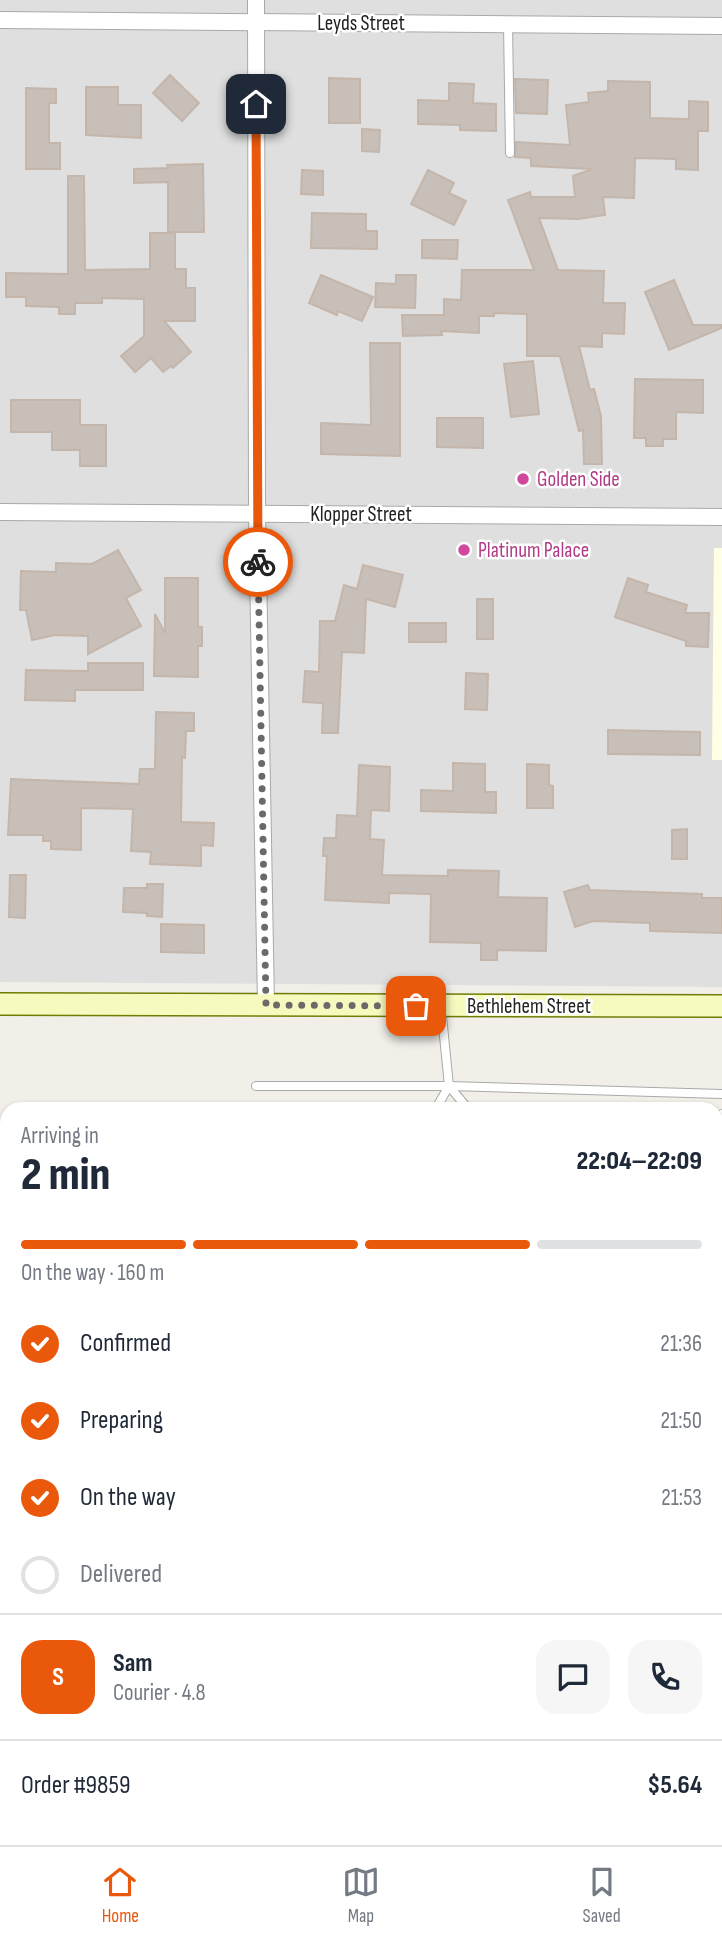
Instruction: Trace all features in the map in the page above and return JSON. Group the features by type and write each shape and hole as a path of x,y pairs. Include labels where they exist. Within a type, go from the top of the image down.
{"main road":[{"name":"Bethlehem Street","path":"0,1004 722,1006"}],"street":[{"path":"256,0 257,513 266,1005"},
{"name":"Leyds Street","path":"0,20 722,26"},
{"name":"Klopper Street","path":"0,512 722,517"}],"lane":[{"path":"508,24 510,153"},
{"path":"441,1006 449,1086 462,1102"},
{"path":"256,1086 449,1086 722,1094"},
{"path":"440,1102 449,1086"}],"shaded area":[{"path":"0,0 722,0 722,987 0,982"},
{"path":"714,548 722,548 722,760 712,760"}],"building":[{"path":"170,75 199,103 182,121 153,93"},
{"path":"329,78 360,79 360,123 329,123"},
{"path":"515,79 548,80 547,114 516,113"},
{"path":"608,81 650,82 650,118 689,119 689,101 708,102 708,131 698,131 698,170 676,169 676,159 635,158 634,198 603,197 605,215 578,219 539,218 558,270 604,271 603,303 625,303 624,334 602,333 602,347 579,346 590,390 594,389 601,416 602,464 584,464 583,430 579,431 560,356 527,356 527,314 494,313 494,316 479,316 479,333 441,331 442,335 403,336 402,315 444,315 444,299 461,300 462,270 534,270 508,200 530,192 531,197 575,197 573,176 592,169 531,166 531,158 515,157 516,142 570,145 566,105 589,102 588,93 608,91"},
{"path":"449,83 474,84 473,103 496,104 496,131 460,130 460,125 418,124 418,100 449,101"},
{"path":"86,87 118,87 118,105 141,105 141,138 86,135"},
{"path":"26,88 56,89 56,103 49,103 49,143 60,143 60,169 26,169"},
{"path":"362,129 380,130 379,152 362,151"},
{"path":"203,164 204,232 168,232 168,182 134,183 134,169"},
{"path":"302,170 323,171 323,195 301,194"},
{"path":"428,170 454,183 449,193 466,201 454,225 411,204"},
{"path":"68,176 84,176 85,270 150,269 150,233 175,233 175,269 186,269 186,288 195,288 195,321 164,321 191,352 173,368 171,366 163,372 151,358 135,372 121,356 144,336 144,299 102,298 102,303 75,303 75,314 59,314 59,307 26,306 26,297 6,297 6,273 68,274"},
{"path":"312,213 366,214 366,231 377,231 377,249 311,248"},
{"path":"422,240 458,240 457,259 422,258"},
{"path":"321,275 373,297 362,321 338,311 337,315 309,303"},
{"path":"396,275 416,275 415,308 375,307 376,283 396,284"},
{"path":"674,280 693,325 722,325 722,328 669,350 645,292"},
{"path":"370,343 400,343 400,456 321,454 321,423 371,425"},
{"path":"533,361 539,414 511,417 504,364"},
{"path":"635,379 703,380 703,413 676,412 676,439 663,439 663,446 646,446 646,438 634,438"},
{"path":"11,400 80,400 80,425 106,425 106,466 80,466 80,450 52,450 52,432 11,432"},
{"path":"437,418 483,418 483,448 437,447"},
{"path":"118,550 141,590 126,598 141,626 88,654 88,636 55,635 32,640 26,610 20,610 21,571 56,572 56,563 92,564"},
{"path":"363,565 403,575 395,607 366,599 364,653 342,652 338,733 322,733 323,703 303,702 305,671 319,672 320,621 335,621 344,585 357,589"},
{"path":"165,578 198,578 198,627 202,627 202,646 198,646 198,677 154,676 155,614 165,633"},
{"path":"628,578 648,585 646,592 687,605 685,613 709,613 708,647 686,646 686,641 615,617"},
{"path":"477,599 493,599 493,639 477,639"},
{"path":"409,623 446,623 446,642 409,642"},
{"path":"88,663 143,663 143,690 75,690 75,701 25,700 26,670 88,671"},
{"path":"466,673 488,674 487,710 465,709"},
{"path":"156,712 194,713 194,731 186,731 185,758 182,757 181,822 214,823 213,846 201,845 201,866 150,864 151,852 131,851 133,809 81,808 81,850 51,849 51,841 43,841 43,835 8,835 11,779 139,784 140,769 155,769"},
{"path":"608,730 700,732 700,755 608,754"},
{"path":"453,763 485,764 485,792 496,792 496,813 421,811 421,790 453,791"},
{"path":"527,764 549,765 553,808 527,808"},
{"path":"359,765 390,767 389,811 371,810 370,839 384,840 382,875 448,876 448,870 499,871 498,897 547,898 546,951 497,950 497,960 481,960 481,943 430,942 431,894 389,893 389,903 325,900 327,856 323,856 324,838 336,838 337,815 357,816"},
{"path":"687,829 687,859 672,859 672,830"},
{"path":"10,875 26,875 25,918 9,917"},
{"path":"147,884 163,884 162,917 123,912 124,888 147,888"},
{"path":"588,885 590,890 702,894 702,898 722,898 722,933 650,931 650,923 593,921 575,927 564,892"},
{"path":"161,924 204,925 204,953 161,952"}],"way so far":[{"path":"258,562 266,1005 416,1006"}],"place":[{"name":"Golden Side","path":"523,479"},
{"name":"Platinum Palace","path":"464,550"}],"route":[{"path":"256,104 258,562"}]}
